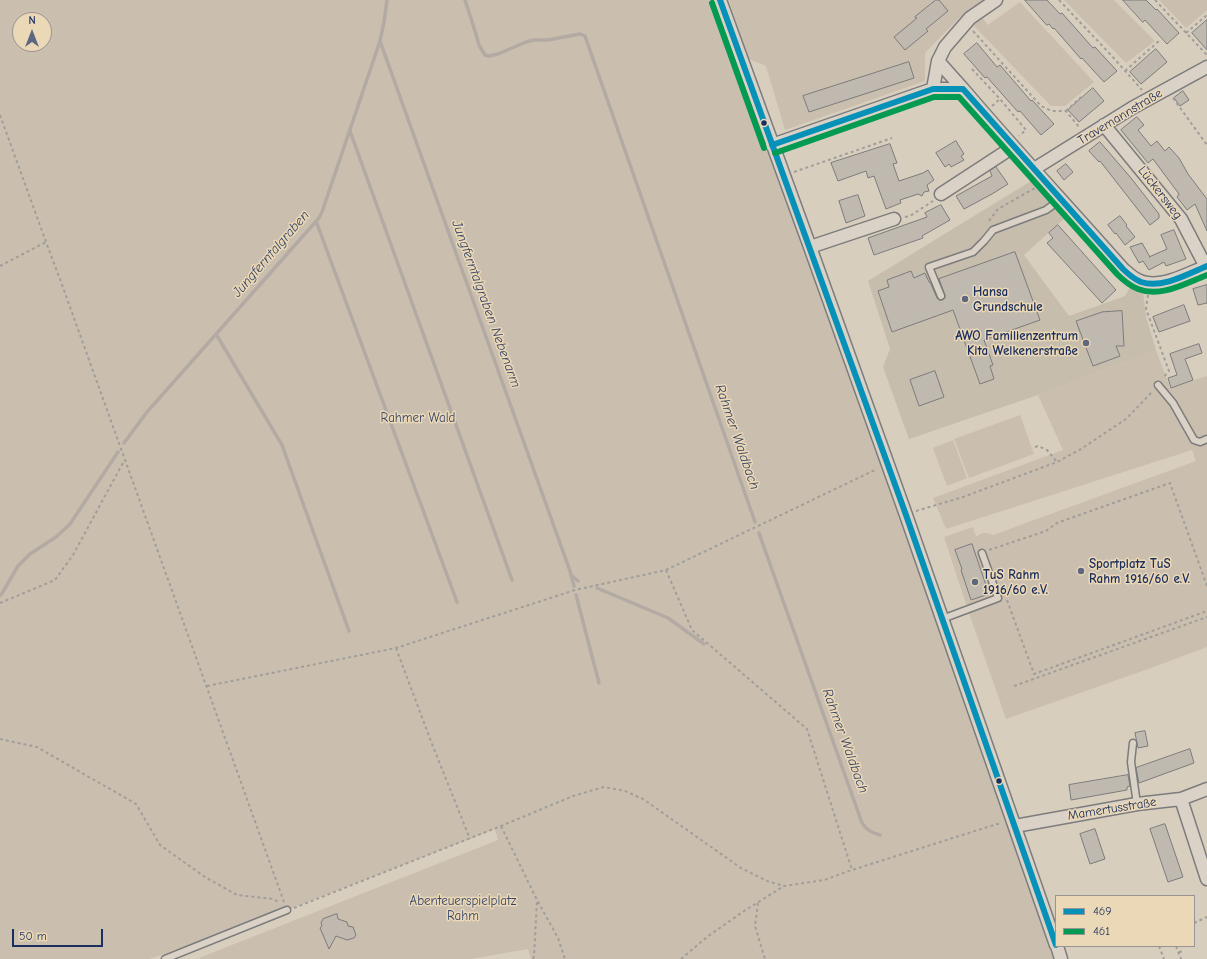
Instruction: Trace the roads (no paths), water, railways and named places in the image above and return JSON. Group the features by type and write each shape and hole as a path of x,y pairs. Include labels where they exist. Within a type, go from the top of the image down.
{"street":[{"path":"720,0 906,515 1055,942"},
{"path":"933,89 938,61 945,48 970,18 996,0"},
{"path":"938,61 1122,269 1132,277 1139,281 1157,284 1206,267"},
{"name":"Travemannstraße","path":"1034,169 1149,98 1207,67"},
{"path":"772,145 933,89 963,89"},
{"name":"Lückersweg","path":"1104,125 1181,219 1206,267"},
{"path":"941,194 1012,145"},
{"path":"810,247 894,219"},
{"name":"Mamertusstraße","path":"1015,826 1137,804 1181,799 1207,789"},
{"path":"1181,799 1207,877"},
{"path":"1057,947 1061,959"}],"lane":[{"path":"941,296 929,267 973,252 992,230 1046,210 1061,199"},
{"path":"1158,385 1173,403 1194,440 1200,442 1207,439"},
{"path":"942,619 998,598 982,553"},
{"path":"1132,743 1131,762 1137,804"},
{"path":"165,959 287,910"}],"waterway":[{"name":"Jungferntalgraben","path":"124,443 147,412 319,218 380,41 387,0"},
{"name":"Rahmer Waldbach","path":"465,0 479,45 485,55 489,56 498,54 534,40 548,40 580,34 585,36 755,522"},
{"name":"Jungferntalgraben Nebenarm","path":"380,41 570,571 574,586"},
{"name":"Jungferntalgraben Nebenarm","path":"350,131 512,580"},
{"name":"Jungferntalgraben Nebenarm","path":"316,221 457,602"},
{"name":"Jungferntalgraben Nebenarm","path":"216,334 282,445 349,631"},
{"name":"Jungferntalgraben","path":"1,595 18,566 30,554 56,537 70,524 118,452"},
{"name":"Rahmer Waldbach","path":"759,533 862,823 865,828 880,835"},
{"name":"Jungferntalgraben Nebenarm","path":"571,575 578,581"},
{"name":"Jungferntalgraben Nebenarm","path":"597,588 668,618 704,644"},
{"name":"Jungferntalgraben Nebenarm","path":"576,595 599,683"}],"place":[{"name":"Hansa Grundschule","path":"965,299"},
{"name":"AWO Familienzentrum Kita Welkenerstraße","path":"1086,343"},
{"name":"Sportplatz TuS Rahm 1916/60 e.V.","path":"1081,571"},
{"name":"TuS Rahm 1916/60 e.V.","path":"975,582"}],"park label":[{"name":"Rahmer Wald","path":"418,418"},
{"name":"Abenteuerspielplatz Rahm","path":"463,908"}]}
